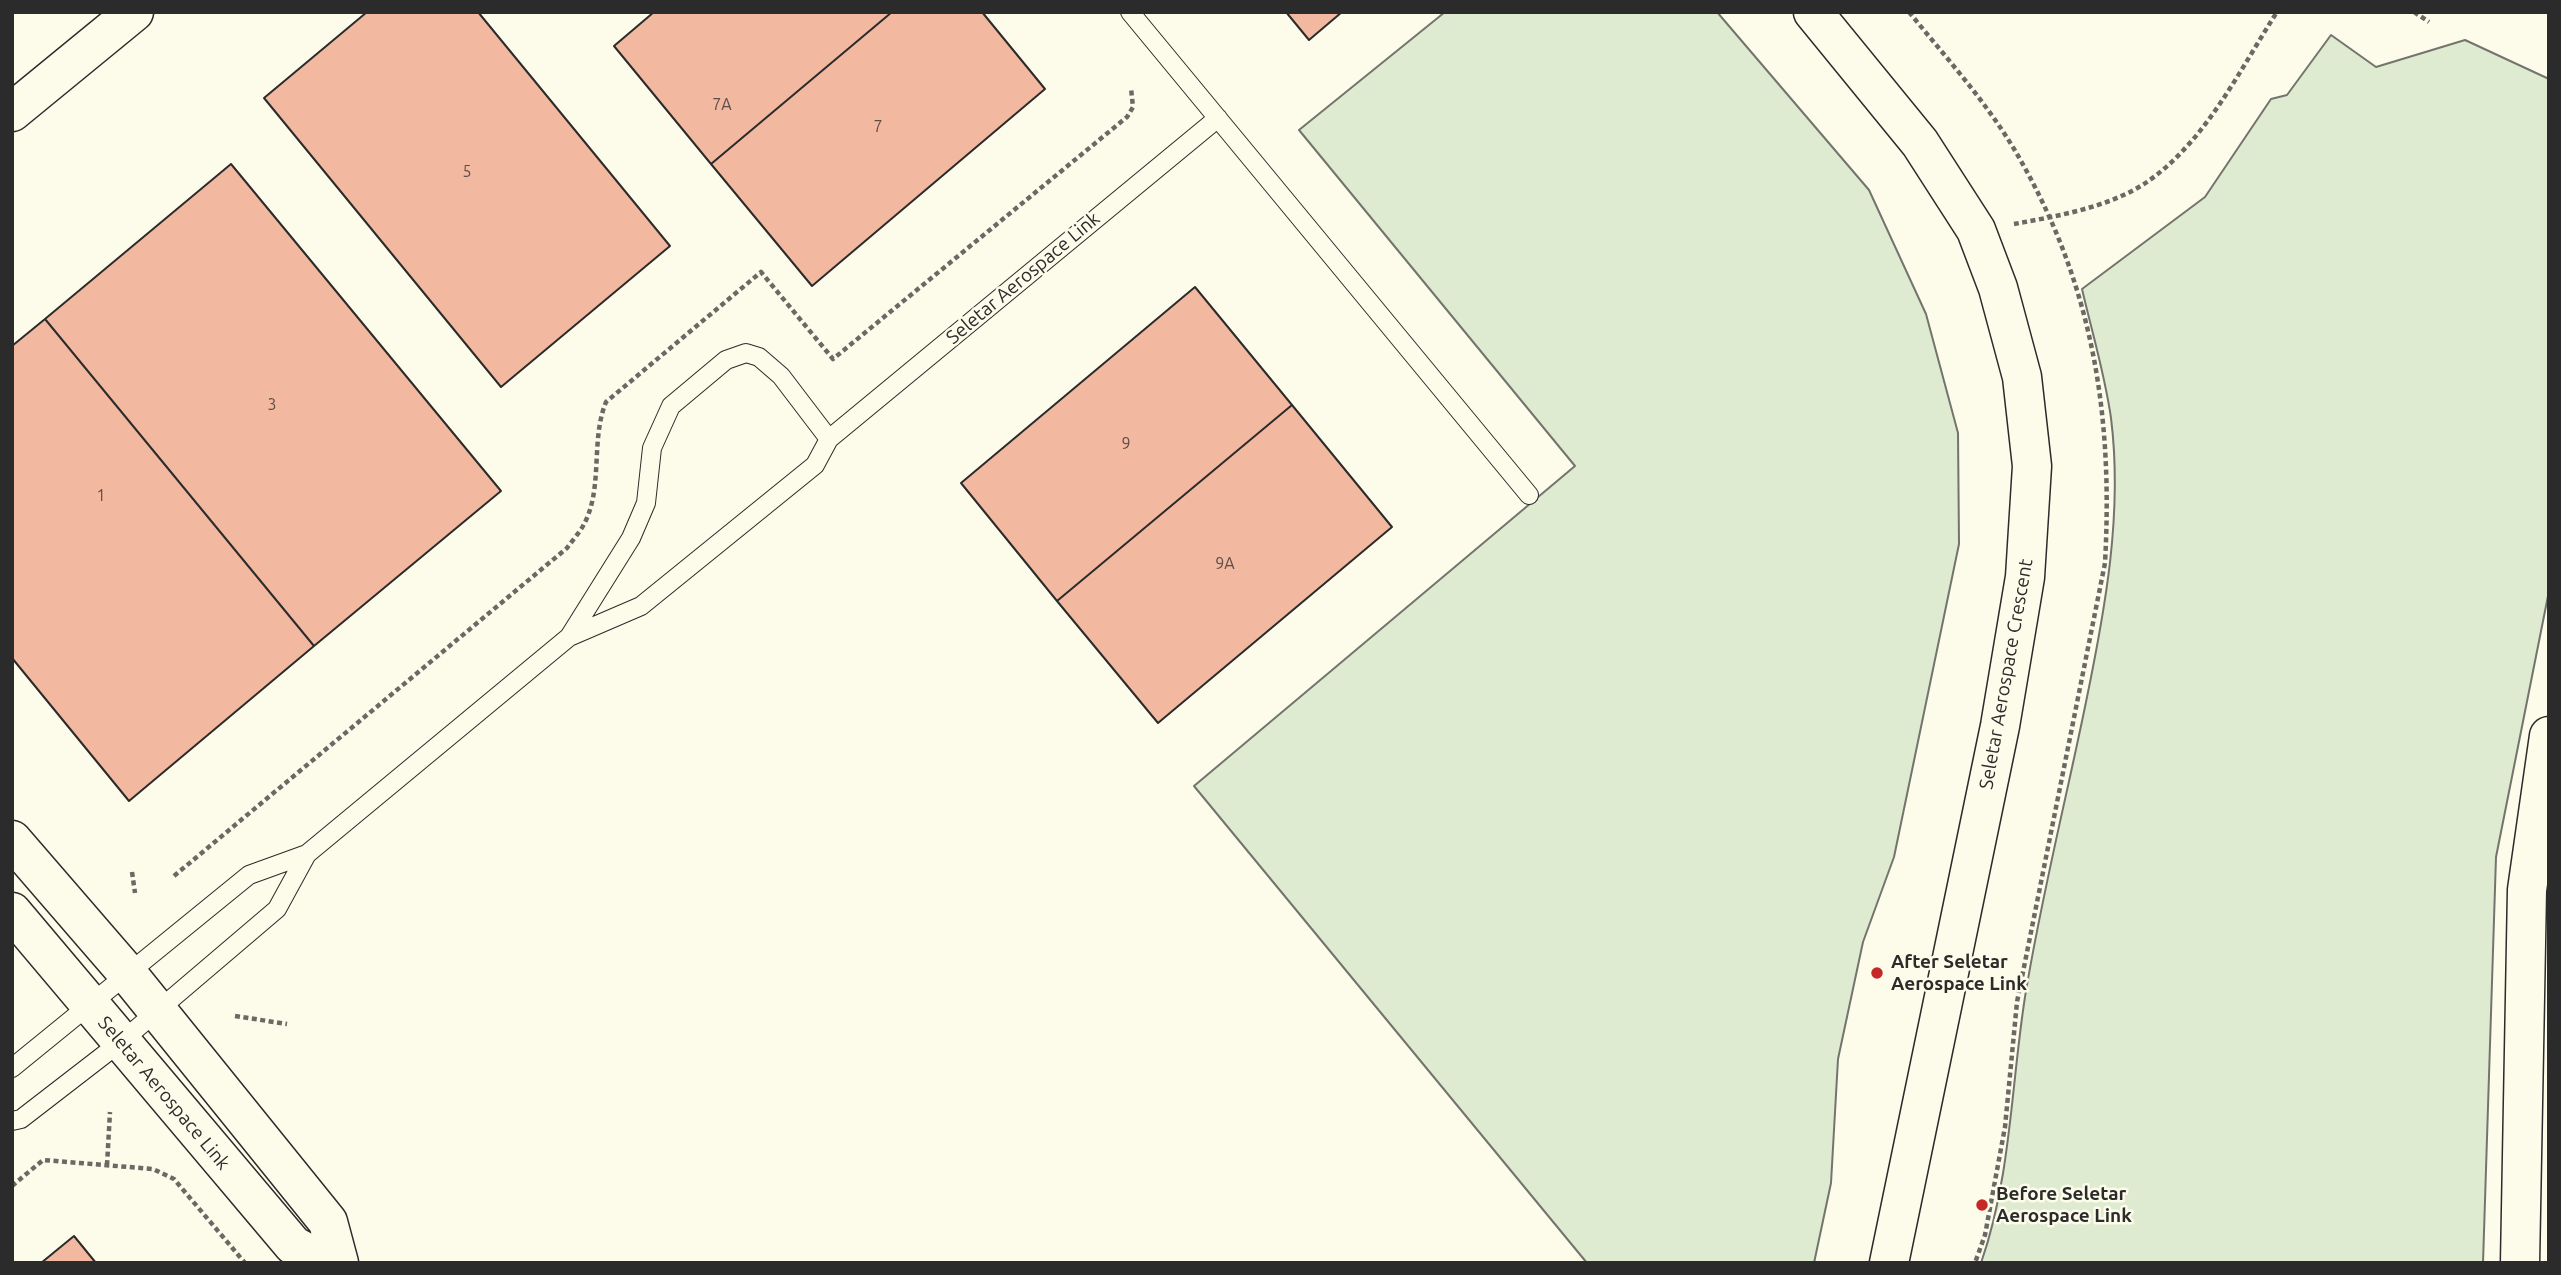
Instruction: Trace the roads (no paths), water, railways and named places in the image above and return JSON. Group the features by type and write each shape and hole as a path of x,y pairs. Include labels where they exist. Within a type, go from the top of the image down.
{"street":[{"path":"12,112 134,12"},
{"name":"Seletar Aerospace Crescent","path":"1813,12 1920,144 1976,230 1998,288 2022,376 2032,466 2025,577 2000,726 1889,1263"},
{"path":"2520,1263 2526,890 2549,736"},
{"path":"12,840 127,973 328,1222 339,1263"},
{"name":"Seletar Aerospace Link","path":"12,912 293,1245 326,1263"}],"lane":[{"path":"1130,12 1530,495"},
{"name":"Seletar Aerospace Link","path":"569,637 641,606 815,465 829,439 1218,118"},
{"path":"12,1069 249,875 307,854 569,637 631,538 646,503 652,448 671,406 726,360 746,353 759,357 782,376 829,439"},
{"path":"12,1121 21,1119 122,1041 277,909 307,854"}],"place":[{"name":"After Seletar Aerospace Link","path":"1877,973"},
{"name":"Before Seletar Aerospace Link","path":"1982,1205"}]}
